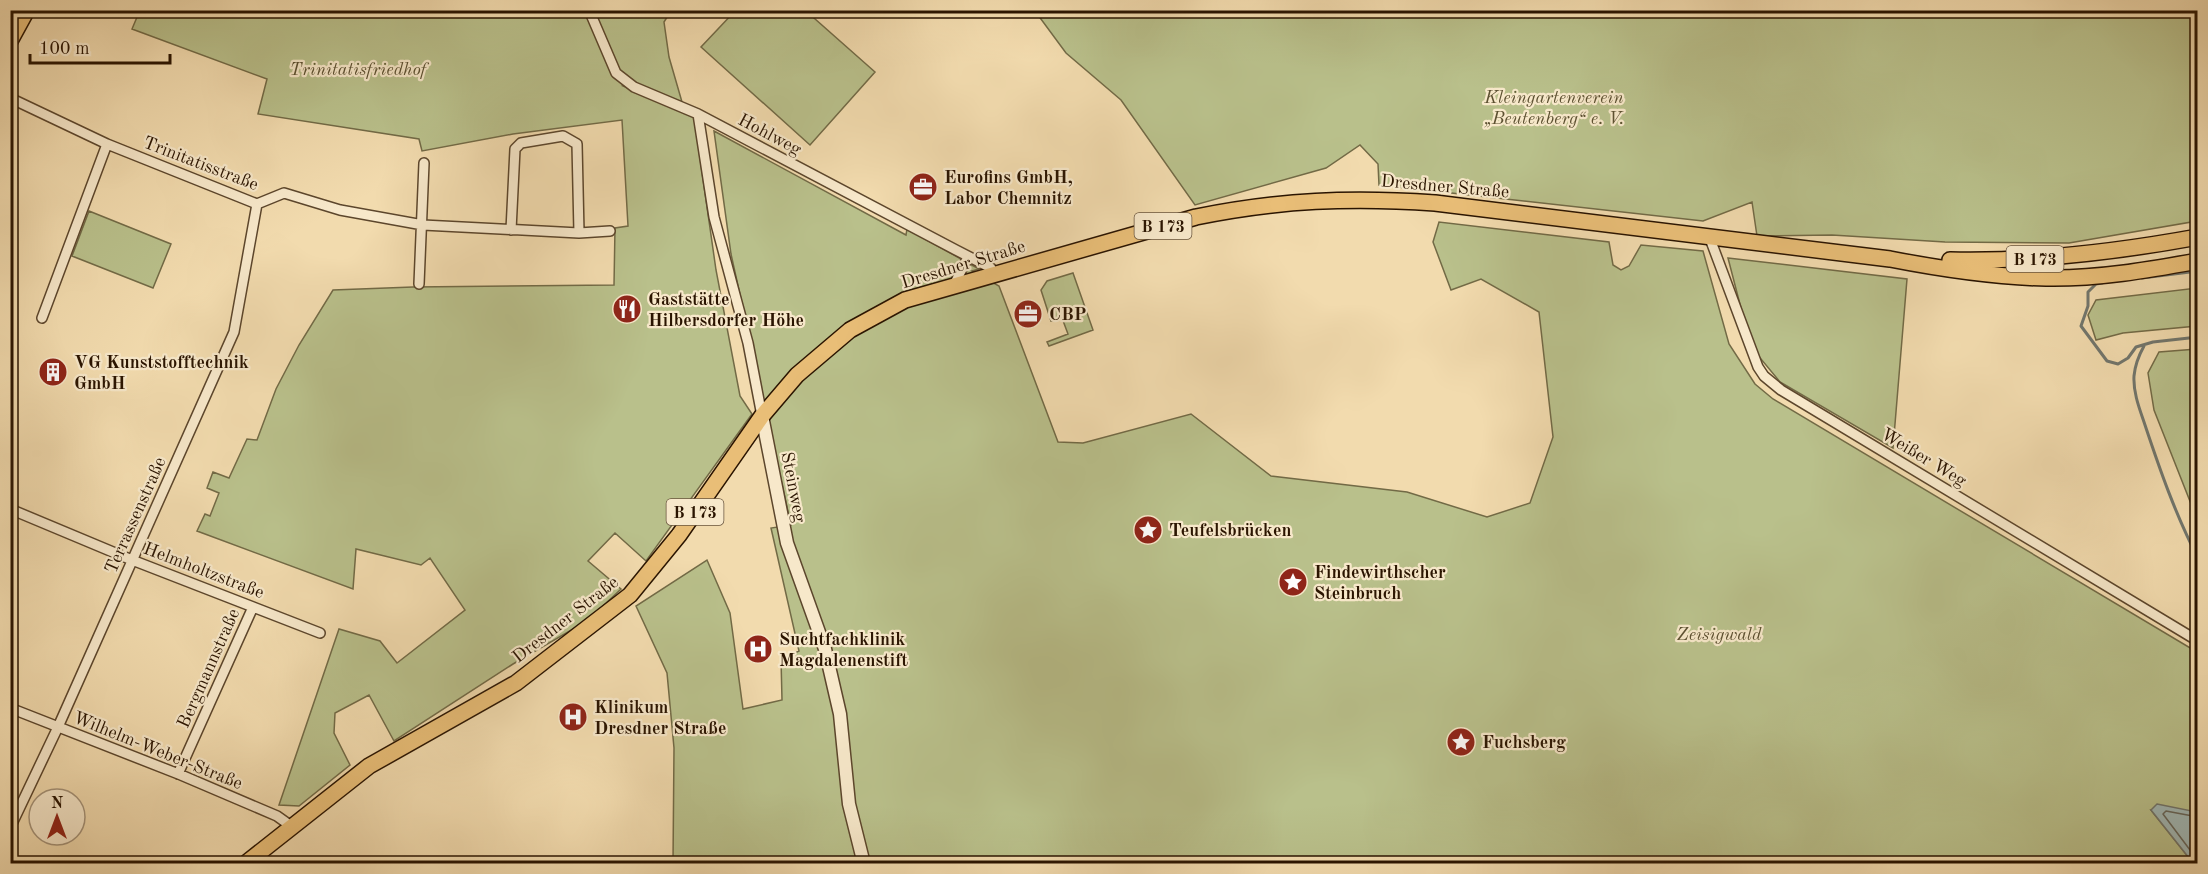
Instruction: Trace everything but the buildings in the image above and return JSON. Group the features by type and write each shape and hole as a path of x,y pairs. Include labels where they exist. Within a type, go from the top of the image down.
{"main road":[{"path":"10,41 27,10"},
{"name":"Dresdner Straße","path":"244,864 369,766 516,683 630,595 679,535 762,416 797,375 850,330 905,300 1196,217 1304,200 1378,198 1435,202 1890,259"},
{"name":"B 173","path":"1890,259 1980,261 2033,259 2091,254 2198,237"},
{"name":"B 173","path":"1890,259 1921,265 2046,278 2108,274 2198,261"}],"street":[{"name":"Hohlweg","path":"589,10 616,73 634,87 698,114 991,268 993,275"},
{"name":"Trinitatisstraße","path":"10,98 107,144 257,204 284,193 340,210 423,225 511,230 610,231"},
{"name":"Steinweg","path":"698,114 706,175 717,227 748,343 787,543 825,649 840,714 849,804 864,864"},
{"path":"511,230 515,149 521,143 563,136 577,144 579,232"},
{"path":"42,318 107,144"},
{"path":"419,284 424,163"},
{"name":"Terrassenstraße","path":"10,828 58,727 234,332 257,204"},
{"name":"Weißer Weg","path":"1709,236 1758,367 1764,376 1780,390 2198,641"},
{"path":"954,285 968,257"},
{"name":"Helmholtzstraße","path":"10,509 132,560 320,633"},
{"name":"Bergmannstraße","path":"178,774 253,607"},
{"name":"Wilhelm-Weber-Straße","path":"10,708 178,774 277,816 291,826"}],"green space":[{"name":"Trinitatisfriedhof","path":"140,10 671,11 664,22 669,57 682,102 635,83 623,86 694,116 716,270 740,396 752,414 646,561 615,533 588,561 621,589 587,621 513,664 394,741 369,695 335,713 334,733 350,765 299,806 279,805 339,629 380,641 397,663 465,610 430,558 421,565 356,549 353,589 197,531 205,514 210,516 219,493 207,488 213,472 229,478 247,439 257,440 276,389 299,345 333,290 614,285 615,228 628,226 622,120 513,134 422,151 419,139 258,114 267,79 132,29"},
{"path":"735,11 806,11 875,72 810,145 701,47"},
{"name":"Kleingartenverein „Beutenberg“ e. V.","path":"1035,11 2197,11 2197,221 2069,243 1945,242 1832,235 1757,236 1752,202 1703,221 1379,185 1378,164 1360,145 1326,168 1195,205 1121,100 1066,53"},
{"name":"Zeisigwald","path":"714,131 906,235 907,229 979,269 972,271 999,286 1058,442 1083,443 1191,414 1271,476 1407,492 1487,517 1530,503 1553,437 1539,312 1481,279 1451,290 1433,242 1439,222 1609,242 1613,265 1621,270 1629,266 1641,245 1703,251 1729,344 1755,384 1773,399 2197,652 2197,812 2151,810 2193,863 673,863 674,748 667,673 636,606 707,560 730,613 743,709 782,700 781,659 799,651 771,528 791,525 731,254"},
{"path":"89,211 171,244 153,288 72,256"},
{"path":"1728,258 1907,279 1893,448 1780,382 1751,347"},
{"path":"1073,273 1093,330 1049,346 1047,342 1068,334 1062,318 1051,321 1041,290 1047,281"},
{"path":"2197,288 2197,326 2123,333 2096,340 2088,315 2096,300"},
{"path":"2198,349 2197,519 2154,410 2148,373 2159,352"}],"water":[{"path":"2157,804 2197,812 2197,863 2193,863 2151,810"}],"waterway":[{"path":"2142,278 2198,271"},
{"path":"2102,283 2096,284 2088,292 2088,306 2081,326 2107,361 2118,364 2128,358 2136,347 2153,342 2198,337"},
{"path":"2144,346 2135,368 2137,401 2169,493 2198,558"}],"place":[{"name":"Eurofins GmbH, Labor Chemnitz","path":"923,187"},
{"name":"Gaststätte Hilbersdorfer Höhe","path":"627,309"},
{"name":"CBP","path":"1028,314"},
{"name":"VG Kunststofftechnik GmbH","path":"53,372"},
{"name":"Teufelsbrücken","path":"1148,530"},
{"name":"Findewirthscher Steinbruch","path":"1293,582"},
{"name":"Suchtfachklinik Magdalenenstift","path":"758,649"},
{"name":"Klinikum Dresdner Straße","path":"573,717"},
{"name":"Fuchsberg","path":"1461,742"}]}
